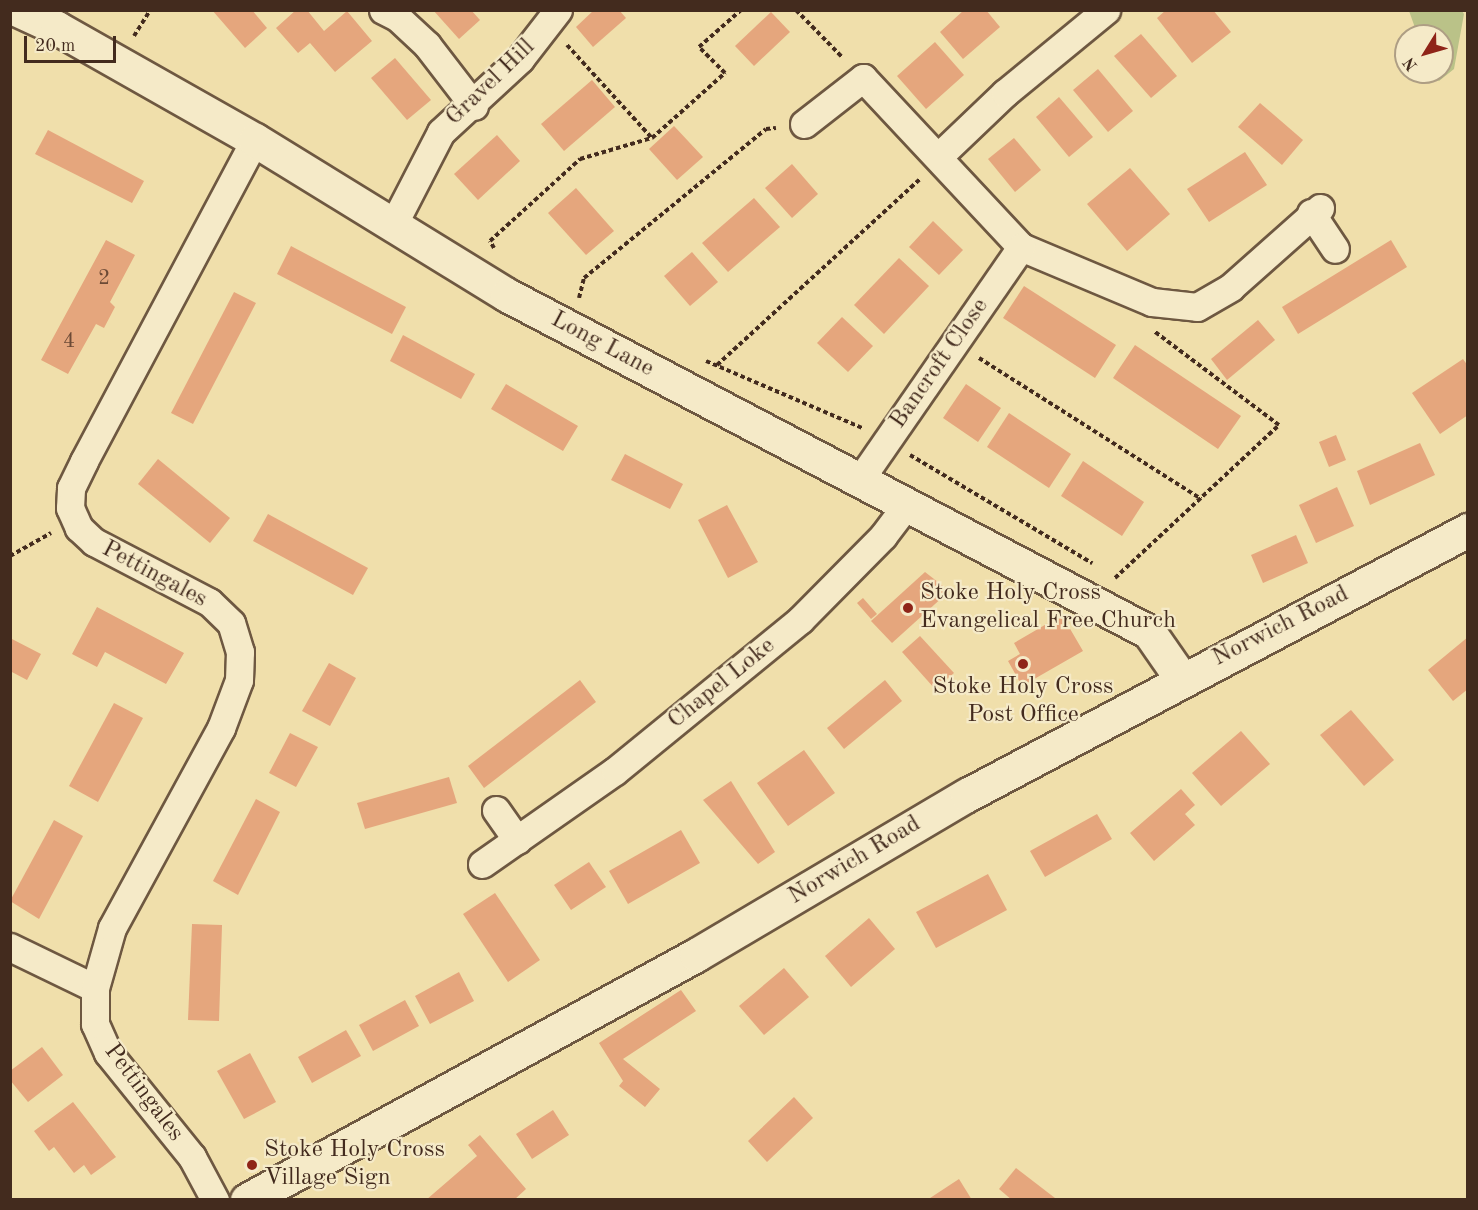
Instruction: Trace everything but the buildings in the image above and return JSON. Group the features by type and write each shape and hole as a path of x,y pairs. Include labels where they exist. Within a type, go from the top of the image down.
{"street":[{"name":"Long Lane","path":"18,10 57,28 255,140 394,223 507,295 1149,632 1181,678"},
{"path":"383,10 427,45 474,106"},
{"path":"938,157 1005,93 1106,10"},
{"name":"Gravel Hill","path":"394,223 441,132 474,106 553,18"},
{"path":"804,124 863,78 1021,247 1152,302 1197,307 1232,287 1315,211 1335,249"},
{"path":"75,519 70,508 71,488 255,140"},
{"name":"Bancroft Close","path":"859,481 1021,247"},
{"name":"Chapel Loke","path":"482,864 615,771 800,620 883,536 907,504"},
{"name":"Pettingales","path":"75,519 94,542 209,602 231,623 240,652 239,680 221,728 112,928 95,988 95,1024 108,1053 192,1157 215,1200"},
{"name":"Norwich Road","path":"247,1200 696,955 967,795 1181,678 1467,531"},
{"path":"496,810 517,840"},
{"path":"10,947 95,988"}],"path":[{"path":"496,252 490,242 580,159 651,138 725,73 699,47 741,10"},
{"path":"796,10 863,78"},
{"path":"553,18 651,138"},
{"path":"577,308 584,278 766,129 804,124"},
{"path":"717,365 938,157"},
{"path":"1118,578 1279,425 1143,323 1152,302"},
{"path":"955,343 1201,499"},
{"path":"10,556 75,519"}],"green space":[{"path":"1409,11 1462,11 1464,14 1454,69 1454,24 1414,24"}],"place":[{"name":"Stoke Holy Cross Evangelical Free Church","path":"908,608"},
{"name":"Stoke Holy Cross Post Office","path":"1023,664"},
{"name":"Stoke Holy Cross Village Sign","path":"252,1165"}]}
